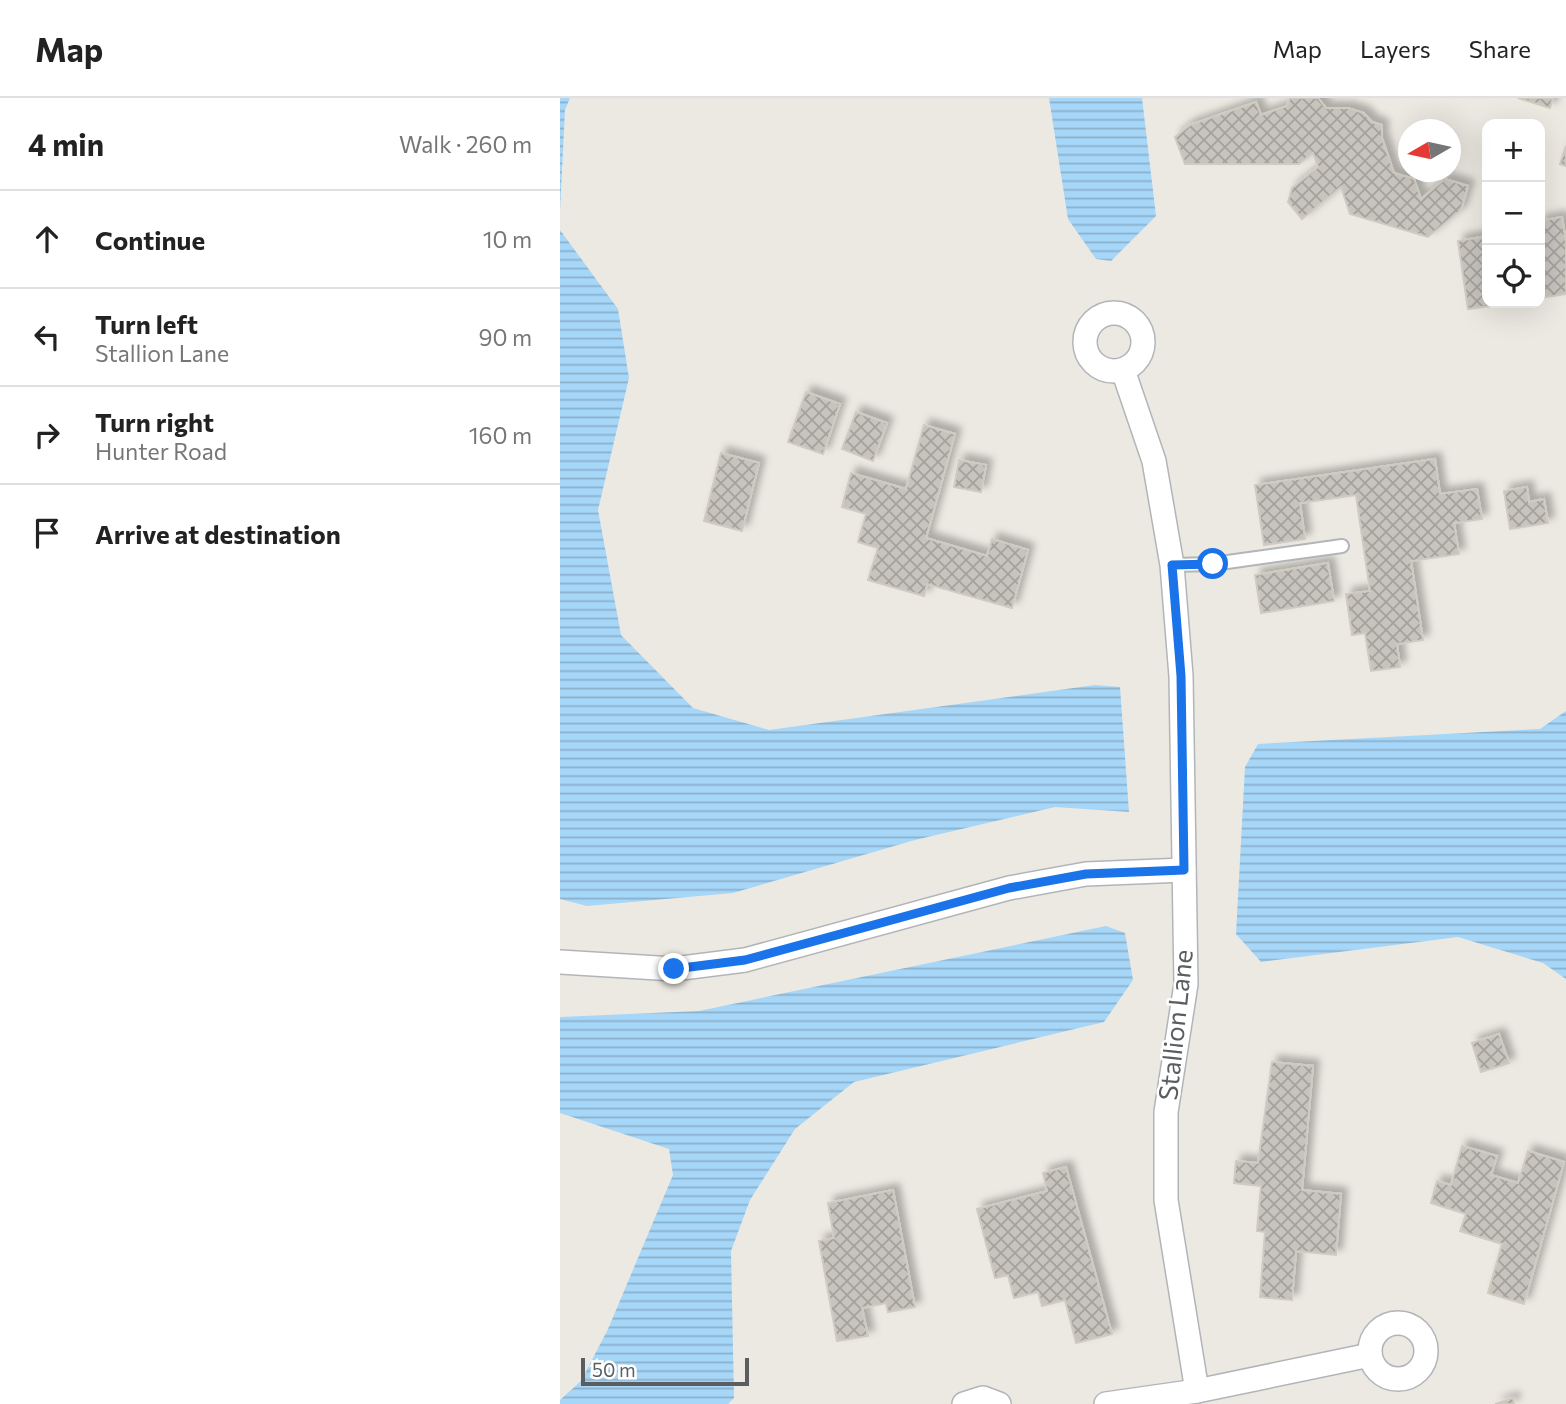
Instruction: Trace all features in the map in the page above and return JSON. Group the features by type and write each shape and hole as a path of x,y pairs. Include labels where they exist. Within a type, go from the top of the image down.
{"street":[{"name":"Stallion Lane","path":"1123,370 1154,461 1172,565 1181,676 1186,984 1166,1112 1166,1200 1197,1391"},
{"path":"560,962 674,969 745,960 1009,888 1086,874 1184,870"},
{"path":"1106,1404 1197,1391 1370,1355"},
{"path":"964,1404 983,1398 999,1404"}],"lane":[{"path":"1172,565 1213,564 1342,546"}],"water":[{"path":"560,98 570,98 565,110 560,211"},
{"path":"1049,98 1142,98 1156,216 1111,261 1096,259 1068,219"},
{"path":"560,230 618,309 629,378 598,510 621,635 693,708 769,730 1095,685 1120,687 1129,812 1055,807 915,840 733,893 587,906 560,899"},
{"path":"1566,711 1566,979 1543,963 1458,937 1261,962 1236,934 1245,767 1258,744 1540,729"},
{"path":"1106,926 1125,933 1133,980 1104,1022 854,1082 795,1129 750,1200 731,1251 734,1398 728,1404 560,1404 560,1400 581,1381 608,1329 673,1175 669,1149 560,1113 560,1017 699,1011"}],"building":[{"path":"1290,98 1318,98 1326,108 1348,108 1364,113 1372,122 1382,125 1382,138 1394,173 1398,174 1398,182 1415,182 1421,199 1441,182 1468,186 1461,210 1428,237 1350,214 1341,187 1302,219 1288,202 1292,188 1318,167 1313,153 1299,164 1185,164 1175,137 1190,125 1256,102 1261,115 1287,106"},
{"path":"1518,98 1553,98 1550,108"},
{"path":"1566,146 1566,166 1560,164"},
{"path":"1562,217 1566,242 1566,294 1545,297 1545,245 1545,220"},
{"path":"1482,237 1482,307 1468,309 1458,241"},
{"path":"806,392 840,404 823,454 788,442"},
{"path":"856,412 887,423 873,461 842,449"},
{"path":"924,425 955,434 926,538 987,556 992,539 1028,550 1012,608 927,584 924,596 868,580 878,548 858,542 866,514 842,507 851,473 906,489"},
{"path":"721,453 759,463 742,531 704,521"},
{"path":"1435,459 1440,494 1477,489 1482,519 1454,523 1459,554 1411,561 1423,640 1397,644 1400,667 1371,671 1365,633 1352,635 1346,594 1370,591 1356,495 1300,503 1305,539 1264,545 1255,485"},
{"path":"959,460 986,465 981,492 954,487"},
{"path":"1527,487 1529,502 1544,499 1548,523 1510,529 1504,491"},
{"path":"1328,563 1334,601 1261,613 1255,575"},
{"path":"1499,1034 1509,1063 1481,1072 1472,1043"},
{"path":"1272,1062 1313,1066 1302,1190 1341,1194 1336,1255 1296,1251 1292,1300 1260,1297 1265,1232 1257,1231 1261,1186 1234,1183 1236,1161 1258,1163"},
{"path":"1462,1146 1497,1156 1491,1175 1518,1183 1528,1151 1564,1162 1524,1304 1488,1293 1502,1244 1460,1231 1466,1214 1431,1203 1437,1181 1451,1185"},
{"path":"1066,1167 1112,1334 1076,1343 1065,1300 1042,1306 1038,1292 1014,1298 1008,1275 995,1278 977,1209 1047,1191 1043,1173"},
{"path":"893,1190 915,1307 888,1312 886,1303 862,1308 868,1336 837,1341 819,1241 834,1238 828,1203"},
{"path":"1513,1398 1514,1404 1495,1404"}],"route":[{"path":"674,969 745,960 1009,888 1086,874 1184,870 1181,676 1172,565 1213,564"}]}
